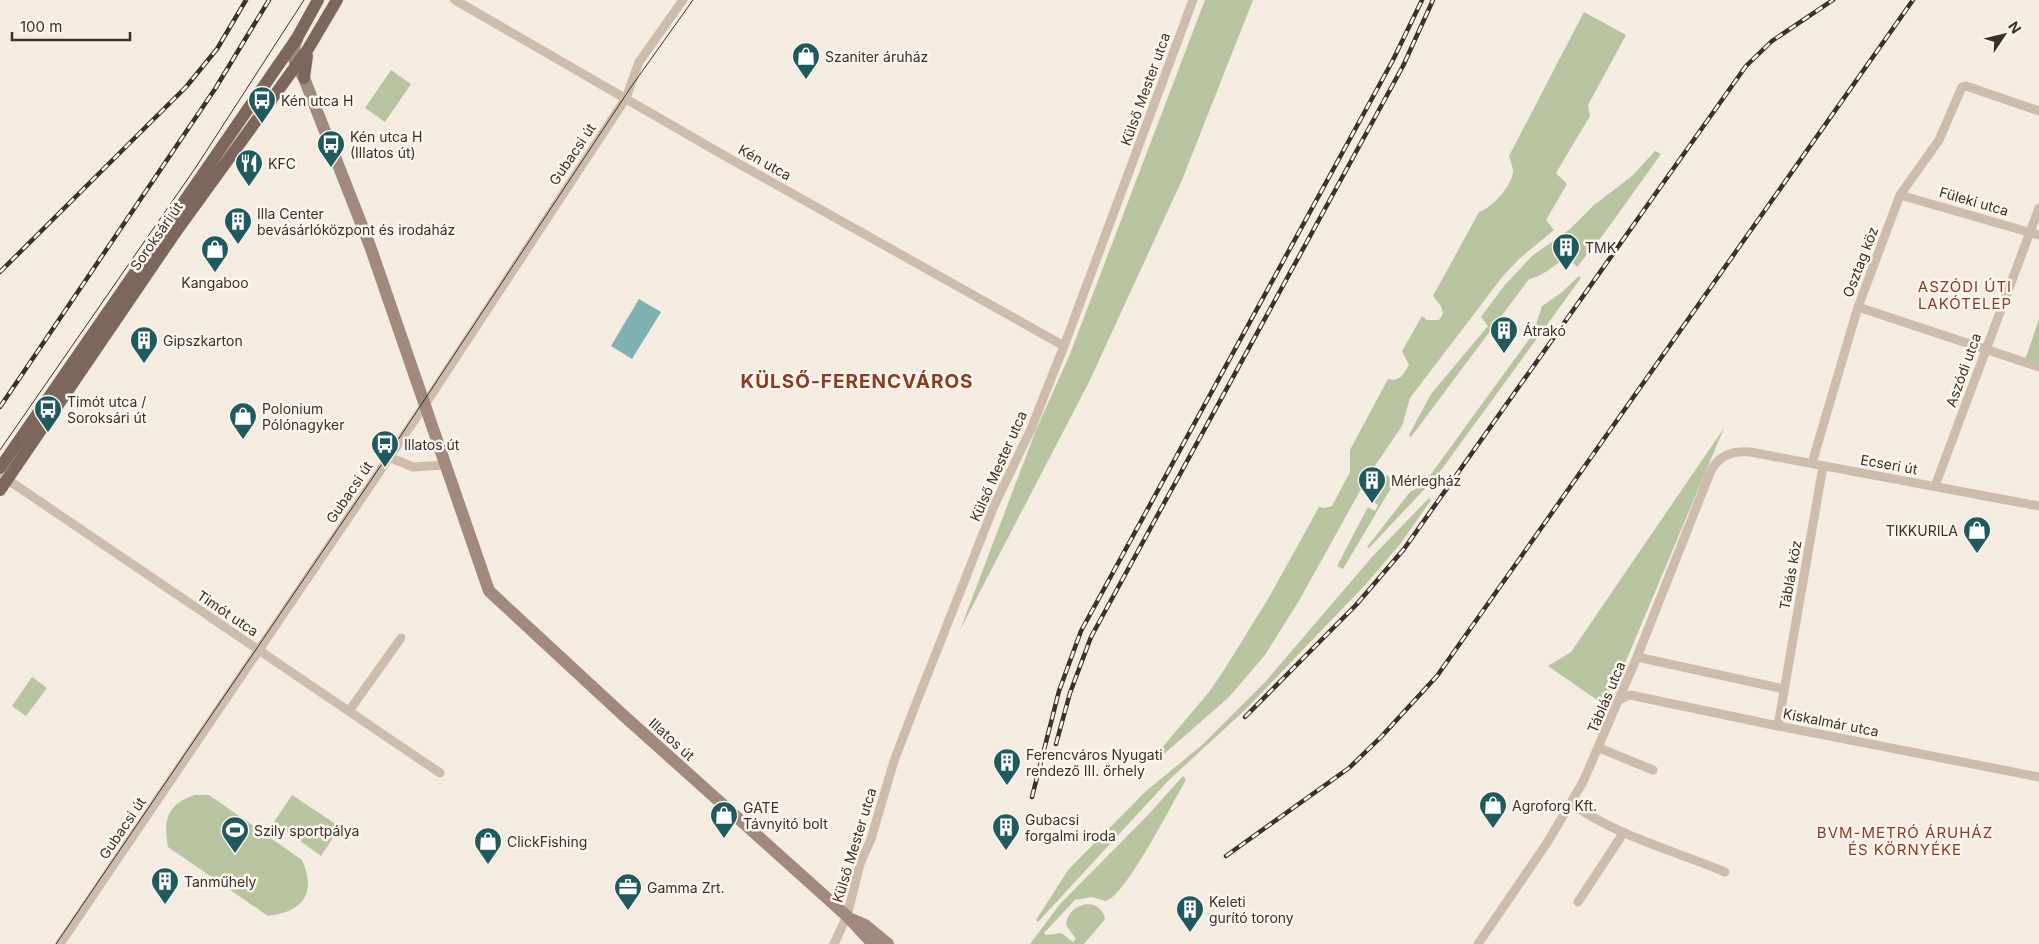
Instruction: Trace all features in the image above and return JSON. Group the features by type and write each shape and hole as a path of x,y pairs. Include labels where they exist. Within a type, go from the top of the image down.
{"main road":[{"name":"Soroksári út","path":"0,468 297,38 318,0"},
{"name":"Soroksári út","path":"0,490 4,479 175,233 308,49 337,0"},
{"path":"304,78 304,66 308,49"}],"street":[{"name":"Kén utca","path":"455,0 1064,346"},
{"name":"Gubacsi út","path":"60,944 424,406 626,98 639,62 683,0"},
{"name":"Külső Mester utca","path":"834,944 847,916 860,864 871,839 892,770 917,701 994,506 1031,429 1064,346 1193,0"},
{"path":"275,70 294,69 292,52 297,38"},
{"name":"Illatos út","path":"294,69 304,78 370,246 483,580 496,600 847,916 873,944"},
{"name":"Osztag köz","path":"1812,464 1858,307 1900,195 1940,140 1962,87 1966,86 2039,111"},
{"name":"Füleki utca","path":"1900,195 2039,235"},
{"name":"Aszódi utca","path":"1935,486 2039,208"},
{"path":"1858,307 2039,367"},
{"name":"Ecseri út","path":"1734,452 1812,464 2039,506"},
{"name":"Táblás utca","path":"1478,944 1572,804 1599,748 1713,467 1724,456 1734,452"},
{"path":"389,457 413,467 444,465"},
{"name":"Táblás köz","path":"1778,726 1823,466"},
{"name":"Timót utca","path":"4,479 440,773"},
{"path":"349,711 401,638"},
{"path":"1637,657 1784,689"},
{"name":"Kiskalmár utca","path":"1619,700 1630,695 2039,777"},
{"path":"1599,748 1653,770"},
{"path":"1572,804 1588,816 1725,872"},
{"path":"1578,902 1624,832"},
{"name":"Illatos út","path":"847,916 866,925 888,944"}],"green space":[{"path":"1205,0 1253,0 1182,180 1089,382 960,630 1036,430 1070,354"},
{"path":"1584,12 1626,35 1588,105 1590,116 1556,173 1567,184 1546,220 1554,230 1519,259 1503,276 1410,398 1402,426 1370,473 1300,599 1265,655 1229,697 1164,754 1160,750 1209,692 1224,670 1268,599 1319,507 1332,506 1350,472 1350,450 1388,379 1398,379 1409,365 1402,351 1422,316 1427,320 1439,320 1443,314 1441,306 1433,296 1479,212 1496,201 1509,183 1513,171 1509,156"},
{"path":"391,70 411,84 385,122 365,108"},
{"path":"1655,151 1661,154 1603,235 1577,267 1569,258 1539,276 1529,279 1411,437 1409,435 1431,394 1488,326 1481,317 1504,286 1532,256 1570,229 1594,205 1632,176"},
{"path":"1579,276 1581,278 1436,477 1369,548 1367,547 1410,492 1423,485 1533,334 1542,306 1561,293"},
{"path":"2039,319 2039,364 2025,360"},
{"path":"1724,428 1626,661 1603,704 1548,666 1571,652"},
{"path":"1387,475 1394,483 1343,569 1337,566 1368,507 1375,511 1378,505 1373,501"},
{"path":"1429,498 1431,500 1401,543 1366,584 1245,710 1169,780 1038,922 1036,920 1068,870 1145,792 1202,745 1266,681 1372,557"},
{"path":"32,677 47,688 26,716 12,706"},
{"path":"1183,776 1186,780 1160,827 1137,866 1115,895 1106,901 1092,897 1075,900 1044,933 1046,935 1061,933 1073,942 1076,939 1066,925 1068,917 1078,907 1091,905 1102,911 1105,919 1084,944 1030,944 1060,904 1148,815"},
{"name":"Szily sportpálya","path":"195,795 209,795 302,860 308,882 304,899 298,905 280,914 268,916 168,847 166,829 169,814 178,803"},
{"path":"292,795 340,827 321,856 274,822"}],"water":[{"path":"639,299 661,312 632,359 611,346"}],"tram line":[{"path":"0,450 196,167 304,0"},
{"path":"56,944 386,458 631,87 693,0"}],"railway":[{"path":"0,272 186,87 217,49 246,0"},
{"path":"0,407 215,89 269,0"},
{"path":"1032,797 1059,691 1081,631 1393,60 1422,0"},
{"path":"1056,744 1070,693 1091,637 1403,66 1433,0"},
{"path":"1245,717 1356,605 1404,549 1746,66 1772,41 1833,0"},
{"path":"1226,856 1349,768 1381,737 1437,676 1913,0"}],"place":[{"name":"Szaniter áruház","path":"806,80"},
{"name":"Kén utca H","path":"262,124"},
{"name":"Kén utca H (Illatos út)","path":"331,168"},
{"name":"KFC","path":"249,187"},
{"name":"Illa Center bevásárlóközpont és irodaház","path":"238,245"},
{"name":"TMK","path":"1566,271"},
{"name":"Kangaboo","path":"215,273"},
{"name":"Átrakó","path":"1504,354"},
{"name":"Gipszkarton","path":"144,364"},
{"name":"Timót utca / Soroksári út","path":"48,433"},
{"name":"Polonium Pólónagyker","path":"243,440"},
{"name":"Illatos út","path":"385,468"},
{"name":"Mérlegház","path":"1372,504"},
{"name":"TIKKURILA","path":"1977,554"},
{"name":"Ferencváros Nyugati rendező III. őrhely","path":"1007,786"},
{"name":"Agroforg Kft.","path":"1493,829"},
{"name":"GATE Távnyitó bolt","path":"724,839"},
{"name":"Gubacsi forgalmi iroda","path":"1006,851"},
{"name":"Szily sportpálya","path":"235,854"},
{"name":"ClickFishing","path":"488,865"},
{"name":"Tanműhely","path":"165,905"},
{"name":"Gamma Zrt.","path":"628,911"},
{"name":"Keleti gurító torony","path":"1190,933"}],"district":[{"name":"ASZÓDI ÚTI LAKÓTELEP","path":"1965,294"},
{"name":"KÜLSŐ-FERENCVÁROS","path":"857,381"},
{"name":"BVM-METRÓ ÁRUHÁZ ÉS KÖRNYÉKE","path":"1905,840"}]}
